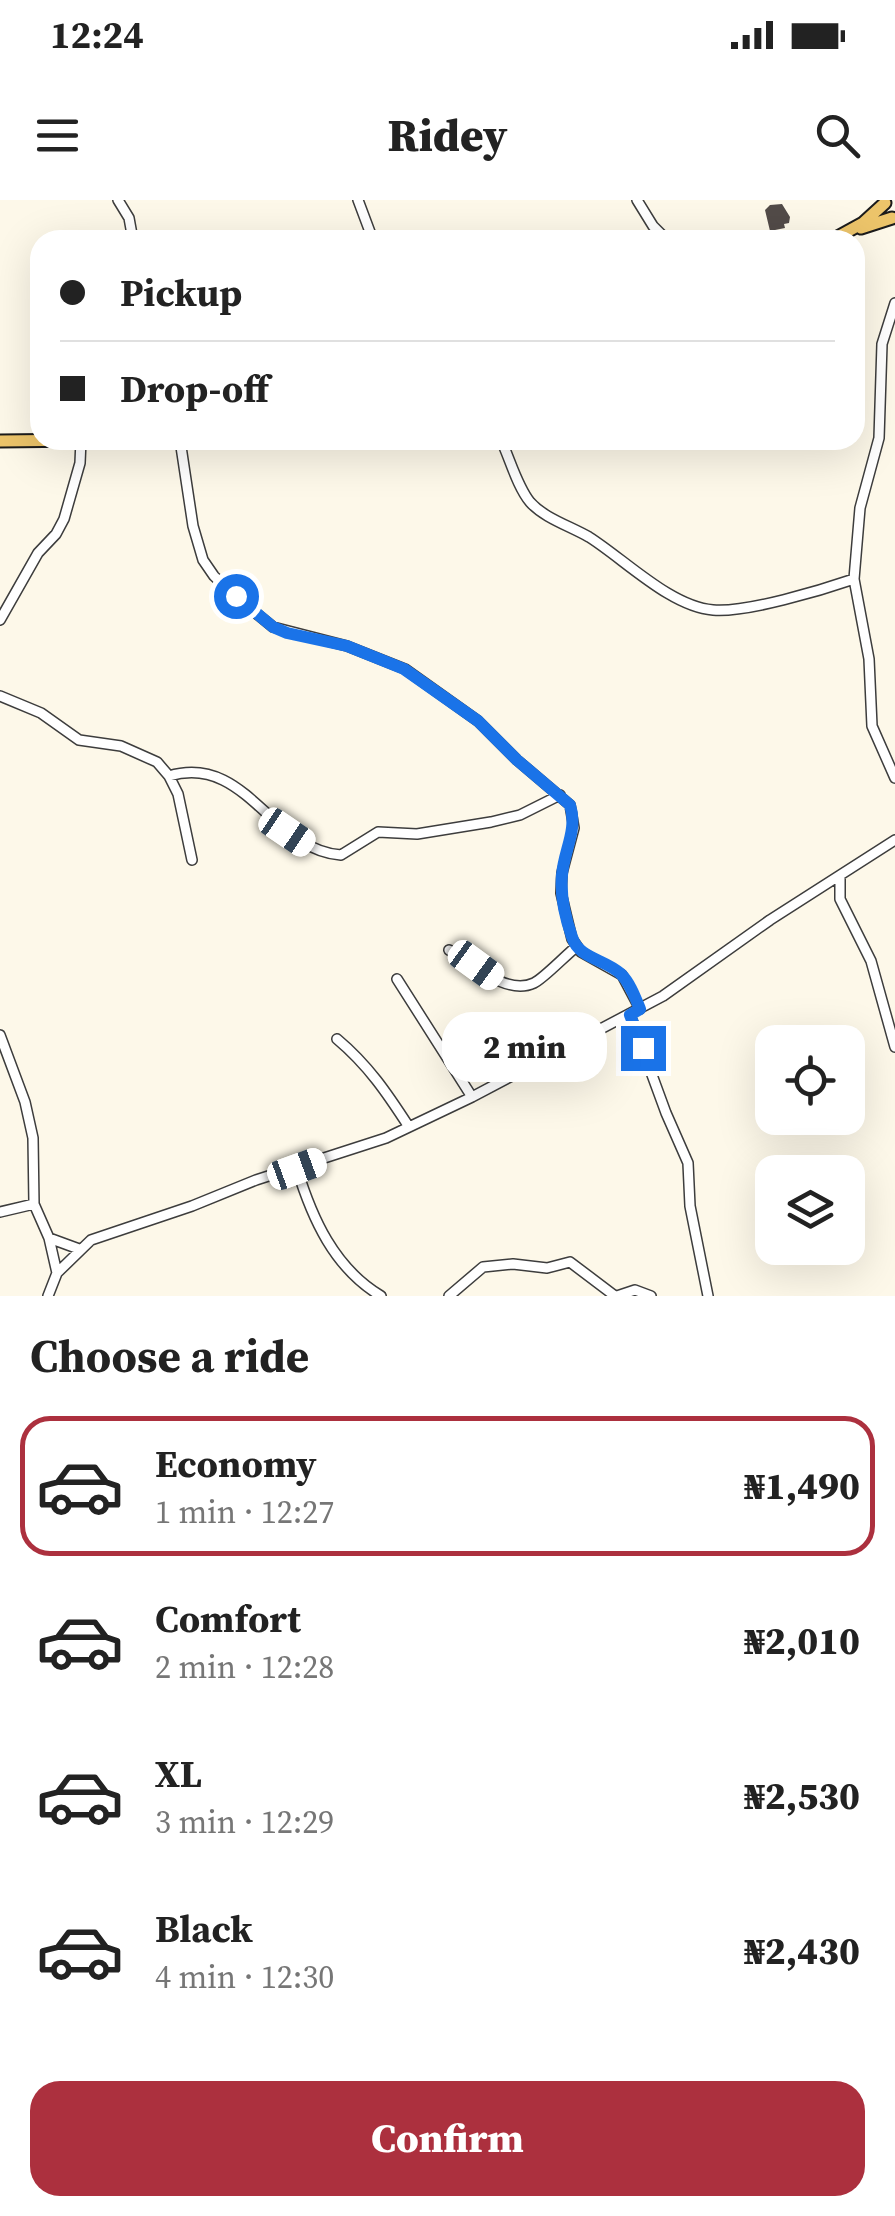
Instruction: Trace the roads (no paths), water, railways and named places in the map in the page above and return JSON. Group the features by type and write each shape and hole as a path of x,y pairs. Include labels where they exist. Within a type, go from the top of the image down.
{"main road":[{"path":"887,202 885,210 894,218"},
{"path":"851,230 887,202"},
{"path":"855,230 894,218"},
{"path":"0,442 30,441"}],"street":[{"path":"118,200 131,230"},
{"path":"358,200 369,230"},
{"path":"637,200 657,230"},
{"path":"895,302 882,344 879,438 860,508 854,578 869,658 872,726 895,778"},
{"path":"0,620 38,552 64,519 82,450"},
{"path":"182,450 193,526 204,560 214,576 273,627 347,646 404,669 478,721 570,805 574,816 561,893 576,948 622,975 640,1009"},
{"path":"505,450 531,504 694,605 712,610 779,600 854,578"},
{"path":"0,696 41,713 79,740 122,746 157,762 169,776 185,816 192,860"},
{"path":"169,776 202,771 217,777 248,795 305,844 341,855 378,832 417,834 491,822 520,815 560,795"},
{"path":"48,1296 57,1273 90,1240 297,1169 409,1127 472,1097 640,1009 895,840"},
{"path":"840,876 840,900 870,962 895,1047"},
{"path":"817,890 840,900"},
{"path":"449,950 500,982 518,986 534,984 576,948"},
{"path":"397,979 472,1097"},
{"path":"630,1015 688,1163 690,1206 708,1296"},
{"path":"0,1035 25,1102 33,1138 34,1204 49,1238 57,1273"},
{"path":"337,1039 379,1080 409,1127"},
{"path":"297,1169 308,1207 335,1252 357,1278 381,1296"},
{"path":"0,1212 34,1204"},
{"path":"49,1238 79,1249"},
{"path":"449,1296 483,1268 514,1264 547,1268 570,1262 616,1296 635,1290 651,1296"}]}
